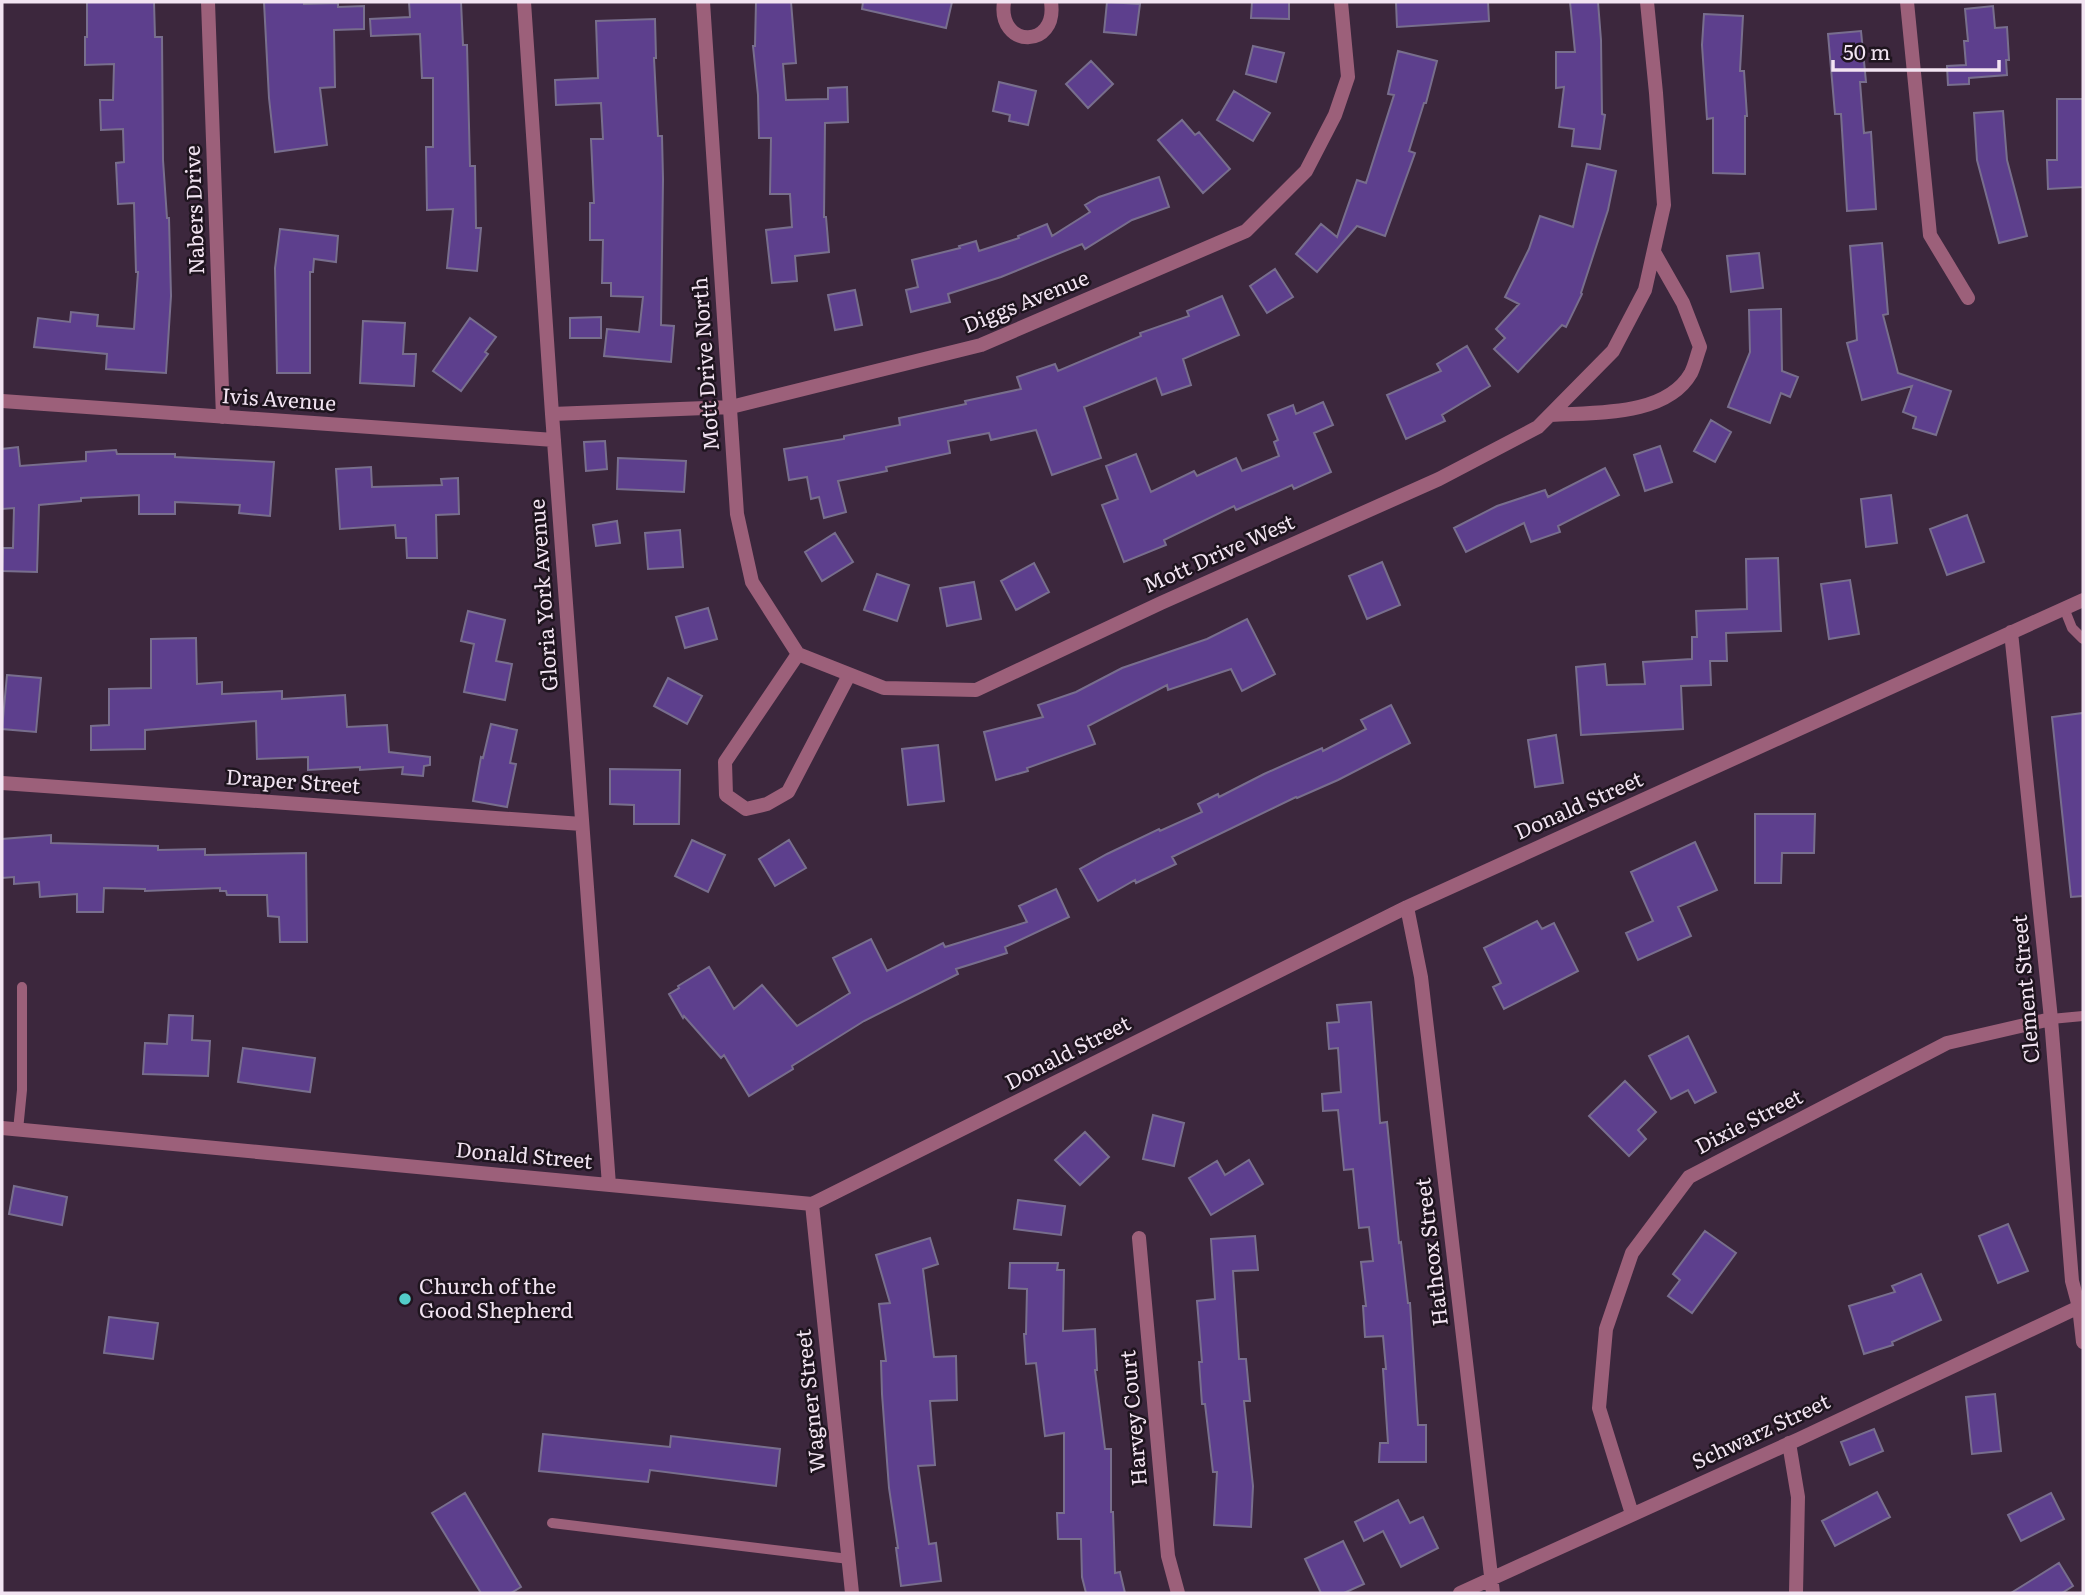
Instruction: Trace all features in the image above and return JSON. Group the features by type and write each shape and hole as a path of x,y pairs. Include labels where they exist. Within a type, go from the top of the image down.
{"street":[{"name":"Nabers Drive","path":"208,2 223,416"},
{"name":"Gloria York Avenue","path":"524,2 609,1185"},
{"name":"Mott Drive North","path":"703,2 737,514 751,582 798,654"},
{"path":"1004,2 1003,9 1010,30 1018,36 1037,37 1046,29 1053,15 1051,2"},
{"name":"Diggs Avenue","path":"552,414 731,407 981,345 1246,231 1306,171 1335,115 1348,77 1341,2"},
{"name":"Mott Drive West","path":"849,675 884,688 976,690 1161,603 1439,480 1538,427 1613,351 1645,290 1664,205 1647,2"},
{"path":"1907,2 1930,235 1968,298"},
{"path":"1551,415 1625,410 1651,404 1674,392 1690,374 1700,347 1683,303 1654,251"},
{"name":"Ivis Avenue","path":"2,401 554,440"},
{"name":"Donald Street","path":"2,1129 812,1204 1407,907 2083,600"},
{"name":"Clement Street","path":"2011,632 2051,1019 2072,1281 2081,1305 2083,1342"},
{"path":"798,654 849,675 788,792 767,804 746,808 726,795 725,762 798,654"},
{"name":"Draper Street","path":"2,783 582,824"},
{"name":"Hathcox Street","path":"1407,907 1421,977 1492,1586"},
{"name":"Dixie Street","path":"1632,1514 1599,1408 1606,1328 1632,1253 1689,1177 1947,1043 2051,1019"},
{"name":"Wagner Street","path":"812,1204 852,1593"},
{"name":"Harvey Court","path":"1139,1238 1168,1556 1178,1593"},
{"name":"Schwarz Street","path":"1460,1593 1492,1586 1632,1514 2081,1305"},
{"path":"1789,1443 1798,1497 1796,1593"}],"lane":[{"path":"2064,608 2072,628 2083,639"},
{"path":"18,1130 22,1090 22,987"},
{"path":"2051,1019 2083,1016"},
{"path":"552,1523 849,1559"}],"building":[{"path":"87,2 154,2 155,37 162,37 163,160 169,218 171,296 166,373 106,369 107,354 34,347 38,318 70,322 71,312 98,315 97,326 134,329 138,272 134,203 118,204 116,163 124,162 123,129 101,130 100,100 113,100 114,64 85,65"},
{"path":"264,2 364,6 364,29 334,30 335,87 320,88 327,145 275,152"},
{"path":"409,2 461,2 463,45 467,45 470,166 475,166 476,228 481,228 477,271 447,268 453,209 427,210 426,147 433,147 433,78 422,78 420,34 371,36 370,19 410,17"},
{"path":"756,2 791,2 796,63 783,64 786,100 828,99 828,88 847,87 848,122 825,123 824,217 829,252 795,256 797,281 772,283 766,230 792,227 790,194 770,194 771,138 759,138 753,46"},
{"path":"863,2 952,2 946,28 862,9"},
{"path":"1107,2 1140,4 1136,35 1104,32"},
{"path":"1252,2 1289,2 1289,19 1251,18"},
{"path":"1396,2 1488,2 1489,21 1397,27"},
{"path":"1570,2 1598,2 1602,114 1605,115 1600,149 1572,146 1574,129 1559,127 1564,87 1556,88 1556,52 1575,52"},
{"path":"1993,6 1995,28 2007,27 2007,75 1969,78 1969,84 1948,85 1947,66 1966,65 1964,41 1968,41 1965,9"},
{"path":"1704,14 1743,16 1740,71 1744,71 1747,116 1745,174 1713,173 1713,118 1707,119 1702,45"},
{"path":"655,19 654,58 658,136 662,136 663,179 661,325 674,326 671,362 604,356 607,329 639,332 643,297 611,296 611,283 602,283 603,240 590,240 590,203 594,203 591,139 603,139 601,103 556,105 555,80 598,78 596,21"},
{"path":"1861,31 1866,82 1860,82 1864,133 1871,132 1876,209 1847,211 1841,114 1835,114 1828,34"},
{"path":"1253,46 1284,53 1276,82 1246,74"},
{"path":"1398,51 1437,61 1409,151 1415,153 1385,236 1357,226 1317,272 1296,254 1321,224 1337,237 1357,180 1366,183 1394,95 1388,94"},
{"path":"1091,61 1113,84 1088,108 1066,84"},
{"path":"999,82 1036,91 1028,125 1009,121 1010,115 993,111"},
{"path":"1234,91 1270,113 1253,141 1217,120"},
{"path":"2057,99 2083,99 2083,187 2048,189 2047,160 2057,160"},
{"path":"2003,111 2007,160 2027,236 1999,243 1977,160 1974,113"},
{"path":"1182,120 1195,135 1199,132 1230,169 1203,193 1158,140"},
{"path":"1587,164 1616,171 1608,210 1582,294 1566,327 1562,325 1518,372 1494,349 1505,338 1496,329 1519,304 1505,297 1529,249 1540,216 1573,227"},
{"path":"1159,177 1169,207 1132,220 1085,249 1082,244 1001,277 948,294 950,302 911,312 906,290 918,287 912,260 960,248 959,246 976,241 979,251 1019,238 1018,236 1047,224 1052,236 1090,212 1085,205 1099,197"},
{"path":"280,229 338,236 336,262 314,259 313,272 310,272 310,373 277,373 275,268"},
{"path":"1882,243 1888,314 1883,315 1898,373 1951,391 1936,435 1913,428 1916,417 1903,412 1912,386 1862,400 1847,343 1857,340 1850,246"},
{"path":"1759,253 1763,288 1731,292 1727,256"},
{"path":"1275,269 1293,297 1267,313 1250,286"},
{"path":"855,290 862,325 835,330 828,295"},
{"path":"1222,296 1239,335 1183,359 1191,385 1162,395 1156,378 1084,407 1101,458 1052,475 1036,430 991,440 989,433 948,441 950,453 886,467 887,471 838,481 846,512 824,518 819,497 811,499 807,477 789,480 784,449 844,439 844,436 900,425 899,418 1021,389 1017,377 1055,364 1058,371 1141,336 1140,333 1189,316 1187,311"},
{"path":"1781,309 1782,371 1798,377 1790,397 1781,393 1770,423 1728,407 1750,352 1749,310"},
{"path":"601,317 601,338 570,338 570,318"},
{"path":"470,318 496,337 485,352 488,354 461,391 433,371"},
{"path":"363,321 405,323 403,354 416,354 414,386 360,383"},
{"path":"1467,346 1490,386 1442,415 1445,421 1406,439 1387,395 1441,371 1437,364"},
{"path":"1323,402 1333,425 1314,433 1331,472 1294,489 1292,485 1236,510 1234,506 1164,540 1166,545 1124,562 1102,505 1118,499 1106,466 1136,454 1151,492 1194,471 1197,476 1236,458 1242,471 1279,456 1274,442 1278,440 1268,415 1293,405 1296,414"},
{"path":"1711,420 1731,432 1715,462 1694,451"},
{"path":"605,441 607,469 586,471 584,442"},
{"path":"1660,446 1672,482 1645,491 1634,455"},
{"path":"18,447 20,466 86,461 86,452 116,450 117,454 175,454 175,457 274,462 270,516 239,513 240,505 175,502 175,514 139,514 139,495 81,498 81,501 39,505 37,572 2,571 3,548 13,548 14,508 2,509 2,449"},
{"path":"618,458 686,461 684,492 617,489"},
{"path":"371,467 372,487 442,485 441,479 458,478 459,514 436,515 437,558 407,558 406,538 396,538 395,525 340,529 336,469"},
{"path":"1605,468 1619,495 1558,526 1560,532 1531,542 1524,523 1466,552 1454,528 1497,506 1545,490 1548,497"},
{"path":"1891,495 1897,543 1866,547 1861,499"},
{"path":"1967,515 1984,562 1947,575 1930,529"},
{"path":"617,521 620,543 596,546 593,525"},
{"path":"680,530 683,567 648,569 645,533"},
{"path":"835,533 853,562 822,581 805,552"},
{"path":"1778,558 1781,631 1726,633 1727,661 1710,661 1711,685 1681,686 1683,729 1581,735 1576,667 1605,664 1607,685 1645,684 1643,662 1692,659 1692,637 1697,637 1696,611 1747,609 1746,559"},
{"path":"1382,562 1400,605 1367,619 1349,576"},
{"path":"1034,563 1049,592 1016,610 1001,581"},
{"path":"877,574 909,585 897,621 864,610"},
{"path":"1850,580 1859,634 1829,639 1821,584"},
{"path":"974,582 981,619 947,626 940,588"},
{"path":"708,608 717,639 685,648 676,617"},
{"path":"468,611 505,620 496,661 512,664 505,700 464,692 474,644 461,641"},
{"path":"1247,619 1275,674 1242,691 1231,669 1168,690 1167,685 1088,726 1095,744 1027,768 1028,771 996,780 984,732 1043,717 1038,705 1076,692 1122,668 1207,639"},
{"path":"196,638 197,684 222,682 222,694 282,691 282,699 345,695 347,727 387,725 389,752 430,757 430,765 424,766 423,776 402,774 403,767 308,770 308,757 257,759 256,721 145,730 145,749 91,750 91,726 109,725 109,689 151,688 151,639"},
{"path":"7,675 41,678 36,732 2,729"},
{"path":"668,678 702,696 687,724 654,706"},
{"path":"1391,705 1410,743 1338,780 1296,797 1172,857 1176,864 1136,883 1135,880 1098,901 1080,869 1159,829 1160,831 1202,812 1198,804 1218,794 1219,797 1366,729 1361,720"},
{"path":"2083,713 2083,896 2071,897 2052,717"},
{"path":"491,724 517,730 510,763 516,764 507,807 473,801 481,757 483,758"},
{"path":"1556,735 1563,783 1535,787 1528,740"},
{"path":"938,745 944,801 908,805 902,749"},
{"path":"610,769 680,770 679,824 634,824 634,805 610,804"},
{"path":"1755,814 1815,814 1814,853 1782,853 1781,883 1755,883"},
{"path":"51,835 51,843 158,846 158,850 205,849 205,855 306,853 307,942 280,942 279,917 268,916 267,895 227,895 226,891 220,891 220,888 145,891 104,888 103,912 77,912 77,894 40,897 39,882 14,884 14,877 2,878 2,839"},
{"path":"692,840 725,855 708,892 675,876"},
{"path":"789,840 806,868 775,886 759,859"},
{"path":"1695,842 1717,890 1678,907 1691,936 1638,960 1626,933 1653,921 1631,872"},
{"path":"1056,889 1069,917 1005,947 1007,953 956,969 958,974 864,1021 749,1096 724,1055 721,1058 684,1016 683,1018 669,994 709,967 734,1009 762,985 797,1026 850,993 833,958 871,939 887,971 943,943 945,947 1027,922 1019,906"},
{"path":"1537,921 1542,929 1554,923 1578,971 1504,1009 1493,987 1501,983 1484,948"},
{"path":"1371,1002 1380,1123 1387,1122 1399,1243 1401,1242 1410,1303 1418,1425 1426,1425 1426,1462 1379,1462 1380,1443 1388,1443 1383,1369 1386,1369 1383,1336 1365,1337 1363,1306 1366,1306 1361,1262 1373,1261 1369,1227 1359,1228 1353,1169 1344,1170 1338,1110 1323,1111 1322,1094 1341,1092 1338,1048 1329,1049 1327,1023 1339,1022 1337,1005"},
{"path":"169,1015 193,1016 192,1040 210,1041 208,1076 143,1074 145,1043 167,1044"},
{"path":"1688,1036 1716,1092 1695,1103 1688,1090 1671,1099 1649,1056"},
{"path":"243,1048 315,1058 310,1092 238,1082"},
{"path":"1625,1081 1656,1112 1638,1130 1646,1139 1629,1156 1589,1116"},
{"path":"1153,1115 1184,1123 1174,1166 1143,1159"},
{"path":"1085,1132 1109,1157 1080,1185 1055,1160"},
{"path":"1249,1160 1263,1184 1211,1215 1189,1178 1217,1161 1225,1175"},
{"path":"14,1186 67,1197 62,1225 9,1214"},
{"path":"1018,1200 1065,1206 1061,1235 1014,1229"},
{"path":"2008,1224 2028,1271 1998,1283 1979,1236"},
{"path":"1705,1231 1736,1253 1692,1313 1668,1296 1680,1280 1673,1274"},
{"path":"1255,1236 1258,1270 1233,1271 1239,1359 1246,1359 1250,1401 1244,1401 1253,1486 1251,1527 1214,1525 1217,1472 1213,1472 1205,1404 1202,1404 1197,1301 1215,1299 1211,1239"},
{"path":"930,1238 938,1264 923,1269 934,1357 956,1356 957,1400 930,1401 935,1465 918,1466 929,1544 936,1543 941,1581 901,1586 889,1488 882,1394 881,1361 886,1361 879,1304 890,1303 876,1255"},
{"path":"1010,1263 1058,1263 1057,1270 1064,1270 1063,1331 1095,1329 1095,1370 1105,1449 1111,1449 1115,1573 1120,1572 1125,1593 1086,1593 1082,1577 1081,1539 1058,1539 1057,1513 1064,1513 1064,1433 1045,1436 1036,1363 1026,1364 1024,1334 1027,1289 1009,1288"},
{"path":"1921,1274 1941,1320 1892,1342 1893,1345 1864,1354 1849,1306 1895,1292 1892,1286"},
{"path":"109,1317 158,1323 153,1359 104,1353"},
{"path":"1995,1394 2001,1451 1972,1454 1966,1397"},
{"path":"1874,1429 1883,1451 1850,1465 1841,1442"},
{"path":"543,1434 670,1447 671,1436 780,1449 776,1486 650,1470 648,1482 539,1471"},
{"path":"1877,1492 1890,1517 1835,1546 1822,1521"},
{"path":"465,1493 521,1587 511,1593 481,1593 432,1513"},
{"path":"2051,1493 2064,1519 2021,1541 2008,1515"},
{"path":"1398,1500 1410,1523 1423,1517 1438,1548 1401,1567 1383,1531 1364,1541 1355,1522"},
{"path":"1343,1541 1364,1584 1344,1593 1321,1593 1305,1559"},
{"path":"2059,1563 2073,1586 2062,1593 2011,1593"}],"place":[{"name":"Church of the Good Shepherd","path":"405,1299"}]}
